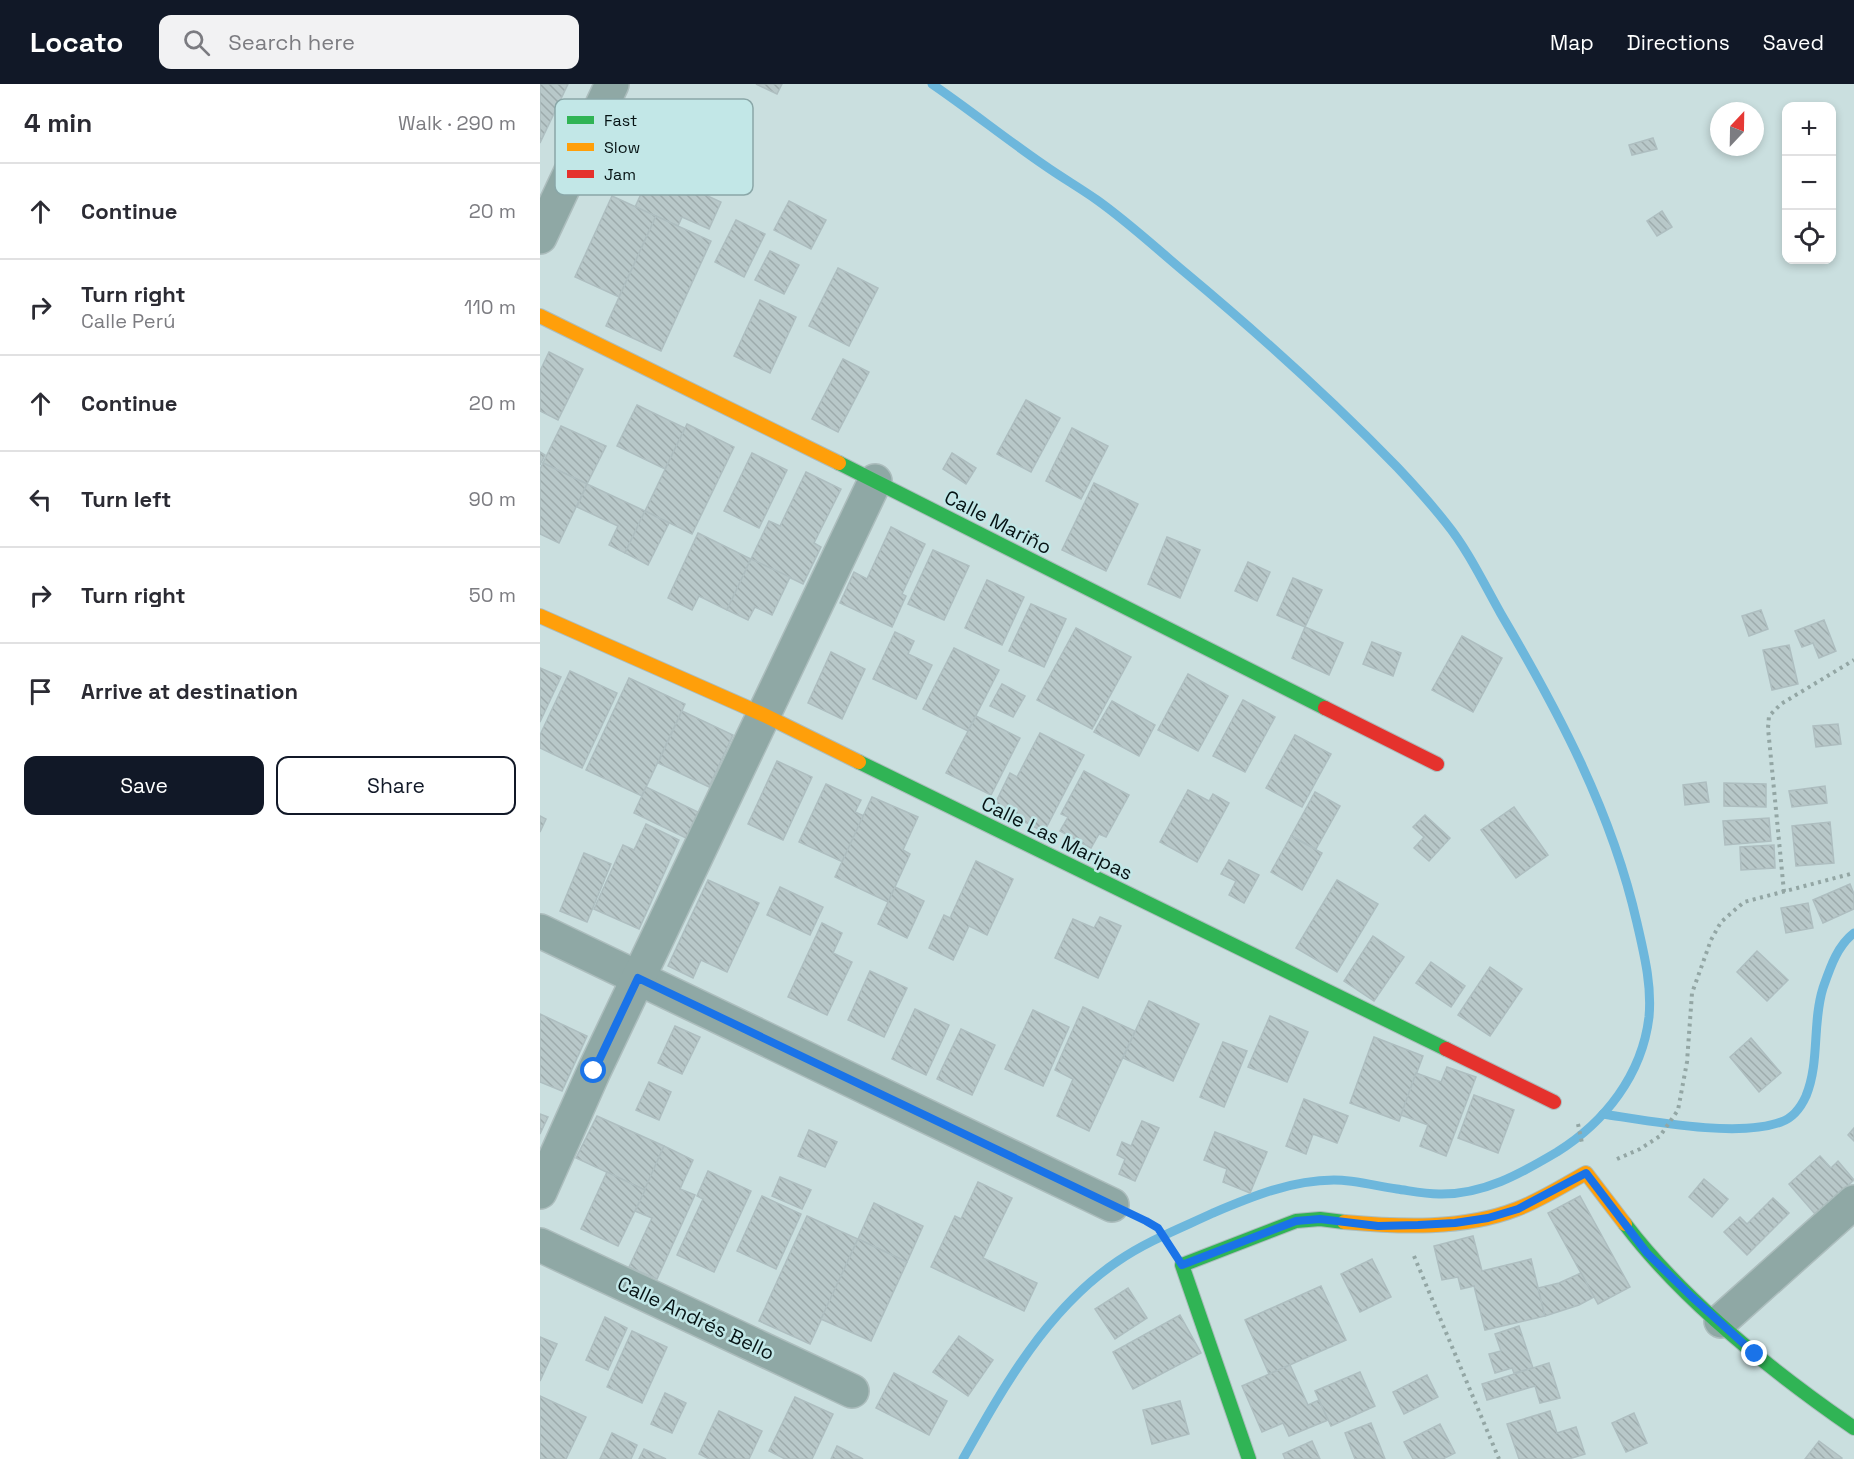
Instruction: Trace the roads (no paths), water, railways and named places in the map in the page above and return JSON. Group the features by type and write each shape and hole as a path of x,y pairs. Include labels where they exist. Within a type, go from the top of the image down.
{"street":[{"path":"605,99 612,84"},
{"path":"540,237 560,195"},
{"name":"Calle Mariño","path":"540,316 875,481 1437,764"},
{"path":"540,1192 638,978 875,481"},
{"name":"Calle Las Maripas","path":"540,616 764,715 1554,1102"},
{"path":"540,931 1112,1205"},
{"path":"1249,1459 1182,1265 1296,1221 1320,1219 1378,1226 1455,1223 1488,1218 1518,1209 1586,1173 1647,1253 1692,1297 1755,1354 1801,1391 1854,1428"},
{"path":"1720,1321 1854,1202"},
{"name":"Calle Andrés Bello","path":"540,1245 852,1391"}],"waterway":[{"path":"932,84 1030,155 1109,208 1214,297 1347,417 1403,474 1454,533 1543,688 1598,802 1626,882 1637,923 1647,970 1649,993 1649,1017 1645,1038 1629,1077 1618,1095 1591,1126 1557,1152 1501,1182 1471,1191 1423,1193 1342,1180 1287,1186 1227,1207 1152,1241 1118,1261 1093,1280 1049,1325 1011,1377 963,1459"},
{"path":"1603,1114 1693,1127 1718,1128 1763,1127 1789,1118 1802,1104 1810,1083 1820,1001 1831,965 1843,944 1854,933"}]}
